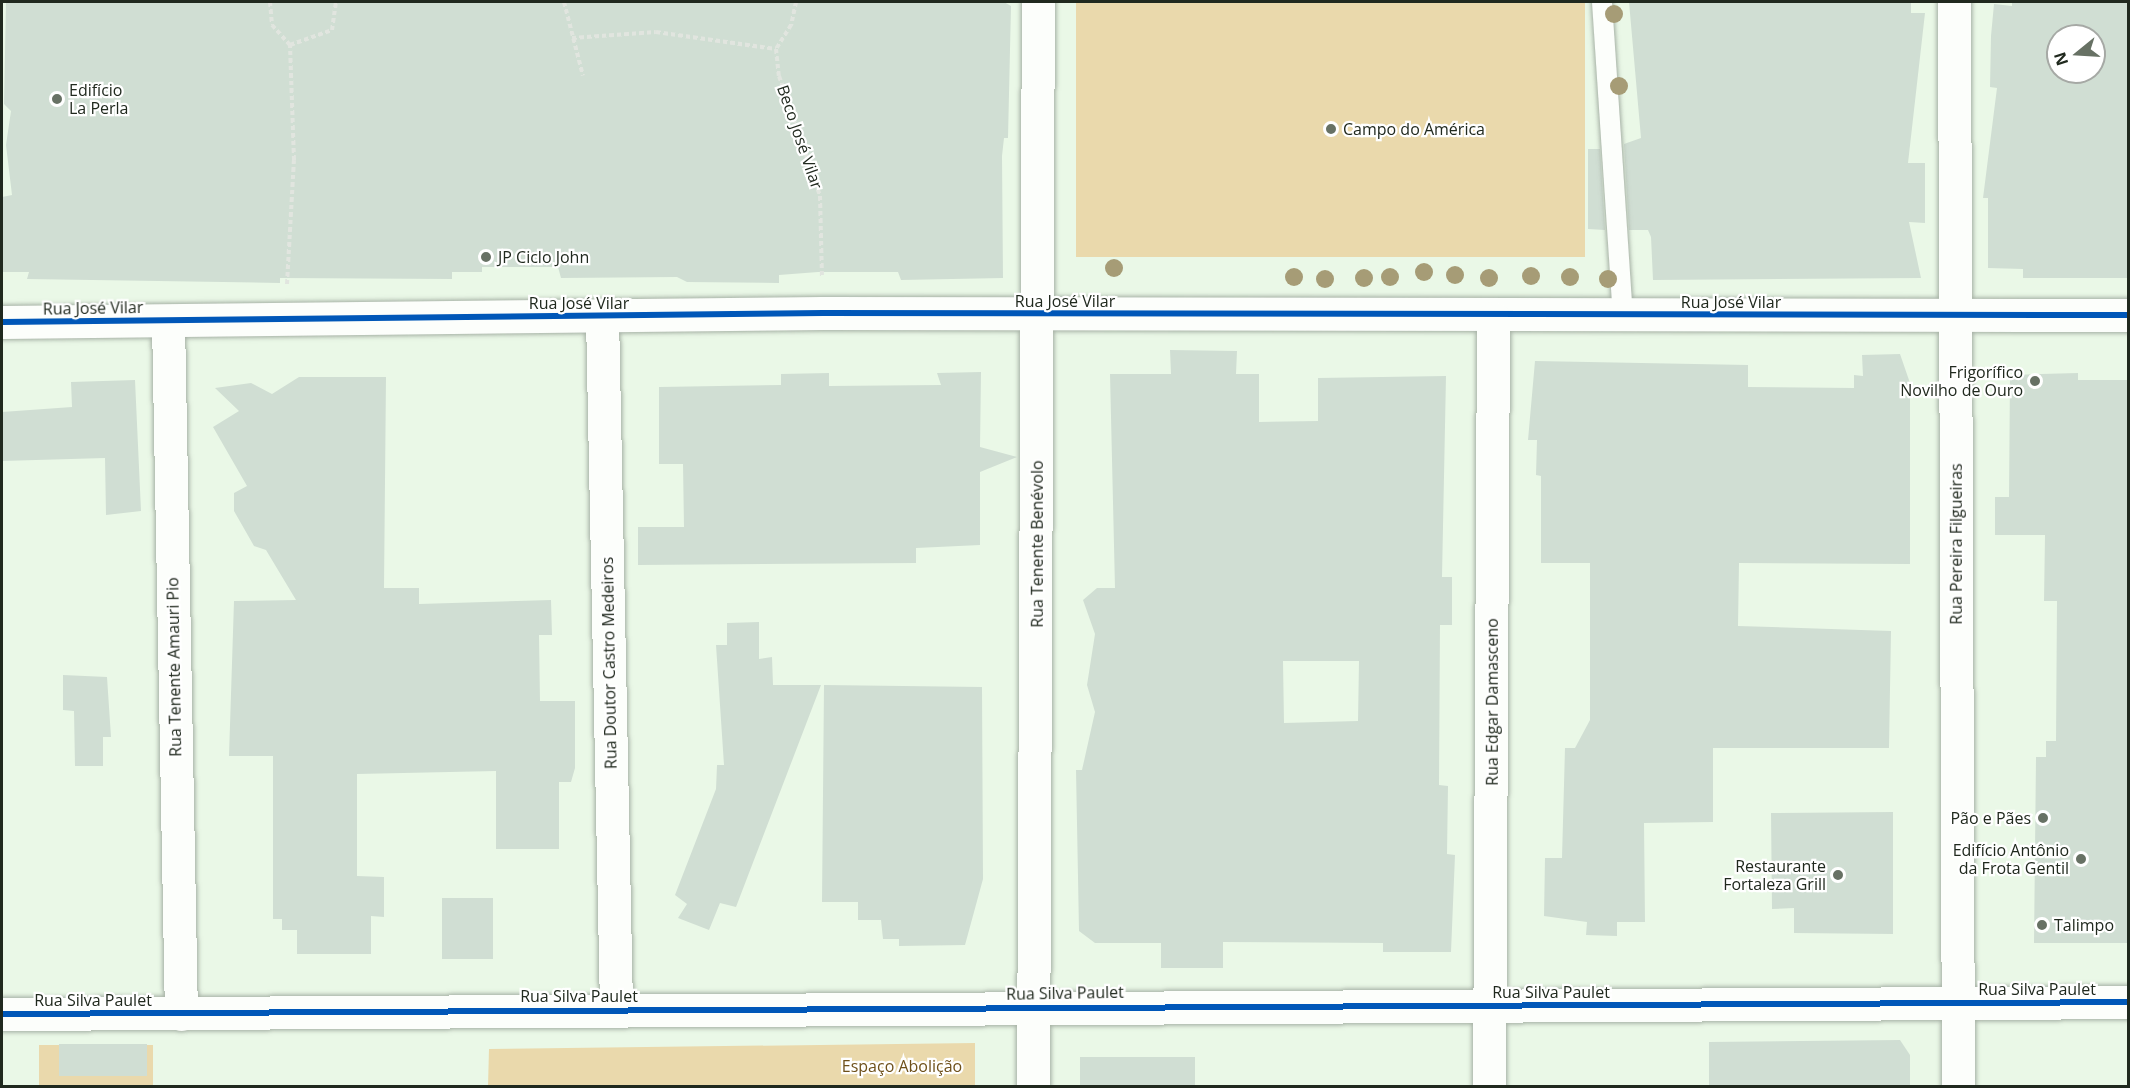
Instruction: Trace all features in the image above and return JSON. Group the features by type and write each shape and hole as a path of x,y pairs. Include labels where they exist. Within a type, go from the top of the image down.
{"street":[{"name":"Rua Tenente Benévolo","path":"1033,1086 1039,314 1038,2"},
{"name":"Rua Pereira Filgueiras","path":"1954,2 1958,1086"},
{"name":"Rua José Vilar","path":"2,322 823,313 1493,318 2128,315"},
{"name":"Rua Doutor Castro Medeiros","path":"602,316 616,1010"},
{"name":"Rua Edgar Damasceno","path":"1489,1086 1493,318"},
{"name":"Rua Tenente Amauri Pio","path":"168,321 181,1014"},
{"name":"Rua Silva Paulet","path":"2,1014 1033,1006 2128,1002"}],"lane":[{"path":"1602,2 1623,317"}],"path":[{"path":"270,2 272,25 290,45 294,160 285,319"},
{"path":"290,45 332,30 336,2"},
{"path":"564,2 583,76"},
{"path":"572,38 656,32 776,49 791,25 796,2"}],"green space":[{"name":"Campo do América","path":"1076,2 1585,2 1585,257 1076,257"},
{"name":"Espaço Abolição","path":"975,1043 975,1086 488,1086 489,1049"},
{"path":"39,1045 153,1045 153,1086 39,1086"}],"building":[{"path":"6,2 1004,2 1011,6 1008,138 1004,138 1002,156 1003,278 901,280 898,272 818,272 779,275 779,283 687,282 677,277 561,278 558,267 482,267 482,272 452,272 452,279 280,278 280,283 27,279 29,272 2,272 2,197 12,195 6,145 11,111 4,104"},
{"path":"1629,2 1911,2 1911,13 1925,13 1908,163 1925,163 1925,223 1909,222 1921,278 1653,280 1651,237 1648,230 1629,230 1624,144 1641,138"},
{"path":"2012,2 2128,2 2128,278 2023,278 2023,269 1988,268 1988,198 1983,198 1997,88 1990,87 1994,4 2012,6"},
{"path":"1588,149 1600,149 1605,230 1588,229"},
{"path":"1170,350 1237,351 1236,374 1259,374 1259,422 1318,421 1318,378 1446,376 1442,577 1452,577 1452,625 1440,625 1439,785 1448,786 1447,854 1455,855 1451,952 1383,952 1383,943 1223,942 1223,968 1161,968 1161,943 1095,943 1079,931 1076,770 1082,770 1095,712 1087,685 1095,634 1083,600 1097,588 1115,588 1110,374 1171,374","holes":["1283,661 1359,661 1358,721 1284,723"]},
{"path":"1900,354 1910,383 1910,564 1739,563 1738,626 1891,631 1889,748 1713,748 1713,822 1644,823 1645,922 1617,922 1617,936 1586,935 1587,922 1544,916 1545,858 1562,858 1565,748 1575,748 1590,720 1590,563 1541,563 1541,476 1536,475 1537,440 1528,440 1535,361 1748,365 1748,387 1854,388 1854,375 1863,376 1862,355"},
{"path":"981,372 980,447 1017,457 980,472 980,545 916,548 916,563 638,565 638,527 684,527 683,464 659,464 659,387 781,385 781,374 829,373 829,386 941,385 937,373"},
{"path":"2078,373 2078,380 2128,380 2128,943 2034,943 2036,757 2046,757 2046,741 2056,741 2057,601 2044,601 2045,535 1995,535 1995,497 2009,497 2010,375"},
{"path":"299,377 386,377 384,588 419,588 419,604 551,600 552,635 539,635 540,701 575,701 575,768 571,782 559,782 559,849 496,849 496,771 357,774 357,876 384,877 384,917 371,916 371,954 297,954 297,930 282,930 282,919 273,919 273,756 229,756 234,601 296,600 266,550 254,546 234,511 234,493 247,486 213,427 239,411 215,388 251,383 272,394"},
{"path":"135,380 141,511 106,515 105,458 2,461 2,412 72,407 71,382"},
{"path":"759,622 759,659 772,657 773,685 821,685 736,907 720,903 709,930 678,918 687,904 675,895 716,789 717,765 724,765 716,645 727,645 727,623"},
{"path":"63,675 107,677 111,737 103,737 103,766 75,766 74,711 63,710"},
{"path":"824,685 982,687 983,879 965,945 899,946 899,939 883,939 881,920 858,920 858,902 822,902"},
{"path":"1893,812 1893,934 1794,933 1794,908 1772,909 1771,813"},
{"path":"442,898 493,898 493,959 442,959"},
{"path":"1900,1040 1910,1055 1910,1086 1709,1086 1709,1042"},
{"path":"59,1044 147,1044 147,1076 59,1076"},
{"path":"1080,1057 1195,1057 1195,1086 1080,1086"}],"cycle path":[{"path":"2,322 823,313 2128,315"},
{"path":"2,1014 2128,1002"}],"place":[{"name":"Edifício La Perla","path":"57,99"},
{"name":"Campo do América","path":"1331,129"},
{"name":"JP Ciclo John","path":"486,257"},
{"name":"Frigorífico Novilho de Ouro","path":"2035,381"},
{"name":"Pão e Pães","path":"2043,818"},
{"name":"Edifício Antônio da Frota Gentil","path":"2081,859"},
{"name":"Restaurante Fortaleza Grill","path":"1838,875"},
{"name":"Talimpo","path":"2042,925"}]}
